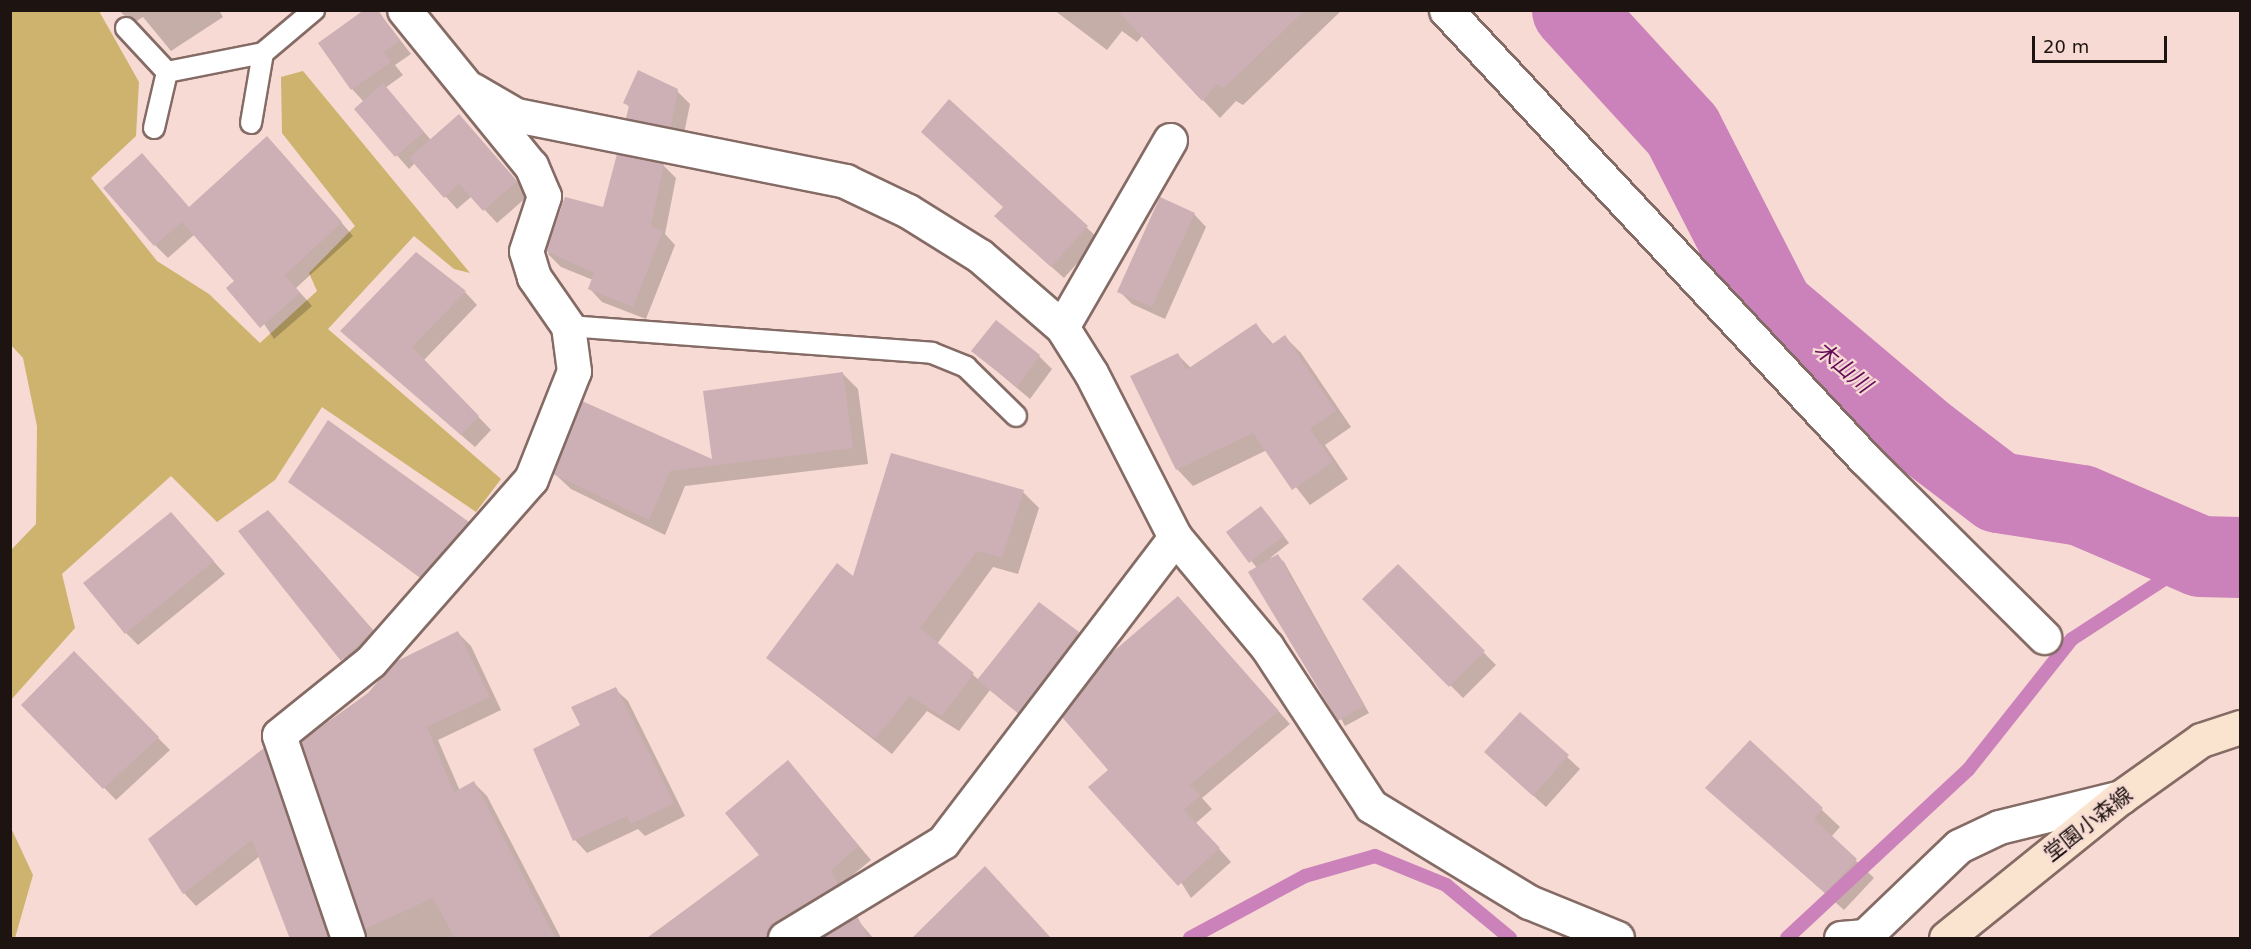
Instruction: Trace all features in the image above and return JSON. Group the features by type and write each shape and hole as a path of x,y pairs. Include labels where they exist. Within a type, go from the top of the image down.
{"main road":[{"name":"堂園小森線","path":"1946,939 2121,797 2202,740 2241,727"}],"street":[{"path":"348,939 279,735 371,661 531,479 574,371 568,326 534,277 526,251 544,196 515,142 404,10"},
{"path":"1446,10 1864,458 2044,637"},
{"path":"473,90 516,115 845,181 908,211 980,256 1062,327 1091,373 1175,537 1267,647 1371,806 1529,902 1617,939"},
{"path":"1062,327 1170,140"},
{"path":"785,939 943,842 1175,537"},
{"path":"1841,939 1864,936 1959,846 1999,827 2121,797"}],"lane":[{"path":"167,72 263,53 314,10"},
{"path":"126,28 167,72"},
{"path":"251,123 263,53"},
{"path":"154,128 167,72"},
{"path":"568,326 932,353 966,367 1016,416"}],"shaded area":[{"path":"11,10 99,11 139,82 136,136 91,178 157,261 209,294 260,343 317,291 309,273 355,226 282,133 281,77 303,71 470,273 454,269 414,236 328,329 501,479 476,512 322,407 275,480 217,522 171,476 62,574 75,628 11,700 11,550 36,524 37,426 23,358 11,345"},
{"path":"11,828 33,875 15,938 10,938"}],"building":[{"path":"364,10 378,10 399,41 384,52 391,62 351,90 318,43"},
{"path":"1117,10 1305,10 1224,88 1217,84 1202,101"},
{"path":"638,70 678,89 671,127 626,118 629,106 623,103"},
{"path":"383,83 424,132 395,157 354,109"},
{"path":"949,99 1088,226 1051,267 994,216 1003,207 921,132"},
{"path":"459,114 517,181 483,211 459,184 444,198 409,158"},
{"path":"267,136 342,222 285,275 300,293 260,328 226,288 234,281 182,222 154,246 103,188 142,153 189,207"},
{"path":"617,154 664,164 651,226 663,231 633,307 588,289 594,273 546,251 565,197 603,207"},
{"path":"1160,197 1195,213 1152,307 1117,292"},
{"path":"416,252 466,291 412,347 479,416 461,435 340,331"},
{"path":"996,320 1040,355 1017,387 971,351"},
{"path":"1256,323 1271,345 1285,335 1336,411 1310,429 1333,462 1292,490 1253,433 1176,470 1130,376 1178,353 1186,370"},
{"path":"843,372 853,448 670,471 649,520 553,474 582,401 712,459 703,391"},
{"path":"328,420 469,522 420,577 288,482"},
{"path":"891,453 1024,490 1002,558 977,551 920,628 974,673 942,716 910,696 875,739 766,658 837,563 853,576"},
{"path":"1261,506 1284,536 1249,563 1226,532"},
{"path":"268,510 373,630 341,661 238,531"},
{"path":"171,512 214,561 125,634 83,583"},
{"path":"1278,554 1364,706 1338,721 1248,572"},
{"path":"1398,564 1485,651 1449,687 1362,599"},
{"path":"1178,596 1279,711 1190,785 1200,795 1184,810 1220,848 1178,886 1088,787 1108,770 1062,717 1108,656"},
{"path":"1039,602 1079,632 1018,713 977,680"},
{"path":"458,631 490,697 427,727 454,792 474,781 556,939 455,939 433,898 365,929 301,741 368,693 395,662"},
{"path":"74,651 159,737 103,789 21,705"},
{"path":"616,687 674,803 631,824 627,816 573,841 533,749 580,725 571,707"},
{"path":"1520,712 1569,755 1533,796 1484,752"},
{"path":"1750,740 1823,808 1814,819 1857,859 1825,893 1705,788"},
{"path":"264,748 328,939 290,939 252,840 183,894 148,839"},
{"path":"788,760 859,846 831,870 838,884 775,922 766,939 646,939 759,855 725,813"},
{"path":"985,866 1052,939 911,939"},
{"path":"857,916 869,939 820,939"}],"waterway":[{"name":"木山川","path":"1572,10 1682,130 1773,308 1927,438 1998,492 2081,505 2200,556 2240,557"},
{"path":"1787,938 1968,770 2072,639 2200,556"},
{"path":"1190,938 1305,876 1375,856 1446,885 1510,938"}]}
